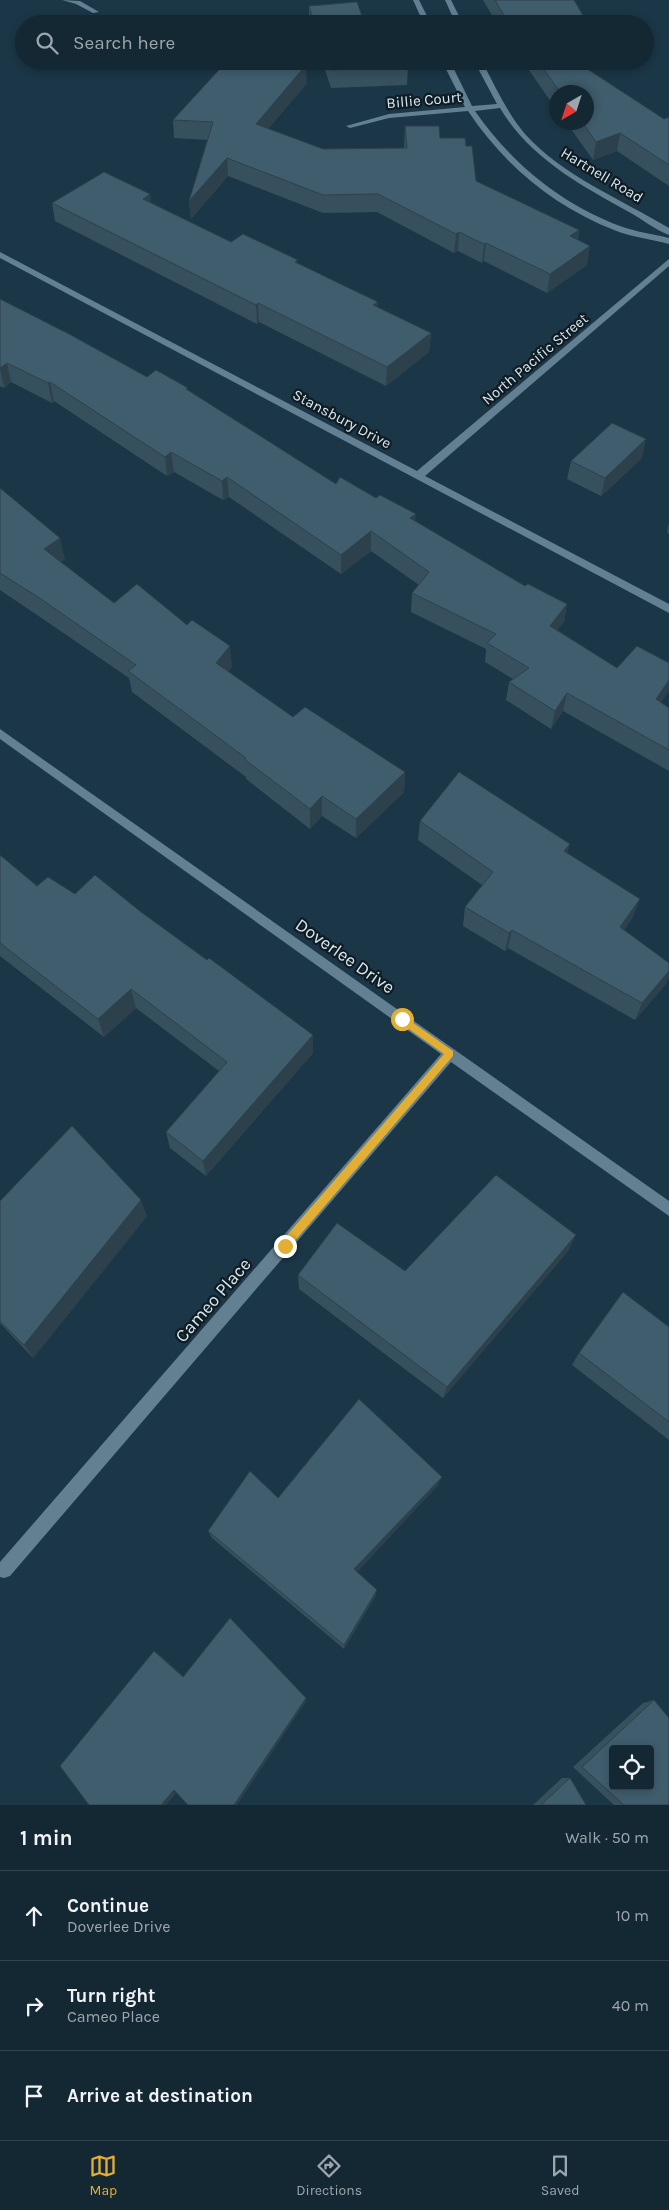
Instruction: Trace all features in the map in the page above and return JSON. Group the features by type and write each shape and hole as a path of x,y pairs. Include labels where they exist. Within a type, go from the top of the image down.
{"street":[{"path":"65,0 78,1 95,12"},
{"path":"416,0 424,15"},
{"path":"448,0 456,15"},
{"name":"Hartnell Road","path":"450,70 470,109 498,147 519,168 545,188 579,209 618,228 669,240"},
{"name":"Hartnell Road","path":"483,70 501,106 524,136 548,159 573,177 639,213 669,232"},
{"name":"Billie Court","path":"350,126 389,116 501,106"},
{"name":"Stansbury Drive","path":"0,255 669,609"},
{"name":"North Pacific Street","path":"418,476 669,262"},
{"name":"Doverlee Drive","path":"0,733 669,1209"},
{"name":"Cameo Place","path":"4,1570 450,1054"}],"building":[{"path":"495,0 574,0 583,15 504,15"},
{"path":"357,2 362,15 312,15 309,6"},
{"path":"219,70 302,70 256,124 323,149 407,148 405,126 439,126 440,138 465,138 466,146 472,146 476,181 579,230 570,236 590,246 550,274 486,243 484,244 459,232 456,234 378,194 323,195 227,158 189,201 213,122 173,120"},
{"path":"544,70 589,70 664,119 669,117 669,165 620,133 596,142 588,130 594,130 594,85 555,85"},
{"path":"104,172 150,194 143,199 231,242 243,234 298,260 295,262 378,302 373,305 431,333 387,367 258,303 256,305 52,203"},
{"path":"0,299 147,377 156,370 188,388 186,389 336,484 340,477 376,498 380,495 416,514 410,518 525,586 528,584 567,604 550,626 617,668 637,646 669,663 669,680 656,699 669,708 669,750 567,693 555,711 509,682 529,668 487,643 496,634 412,593 429,572 371,531 341,555 227,477 222,481 171,452 165,457 50,382 48,383 7,363 0,368"},
{"path":"612,423 646,439 605,478 571,461"},
{"path":"0,488 60,538 44,549 114,603 137,584 187,625 192,620 230,646 216,663 293,717 305,707 405,772 356,819 322,796 310,809 244,759 246,758 128,671 136,665 0,573"},
{"path":"459,772 570,844 564,851 640,899 620,927 669,963 669,971 642,1003 512,930 509,933 465,907 493,872 420,821"},
{"path":"0,855 37,886 48,877 75,894 95,875 141,912 207,960 209,958 313,1035 203,1161 166,1132 227,1062 131,989 98,1019 0,943"},
{"path":"72,1126 141,1200 24,1345 0,1321 0,1201"},
{"path":"496,1175 576,1235 447,1387 298,1275 337,1223 405,1271"},
{"path":"623,1292 669,1327 669,1422 579,1353"},
{"path":"359,1399 442,1477 354,1569 377,1590 344,1645 208,1531 250,1471 278,1498"},
{"path":"230,1618 306,1698 234,1805 188,1805 174,1790 161,1805 89,1805 60,1766 154,1651 183,1677"},
{"path":"654,1700 669,1718 669,1805 624,1805 582,1767"},
{"path":"570,1778 586,1805 541,1805"}],"route":[{"path":"285,1246 450,1054 402,1019"}]}
